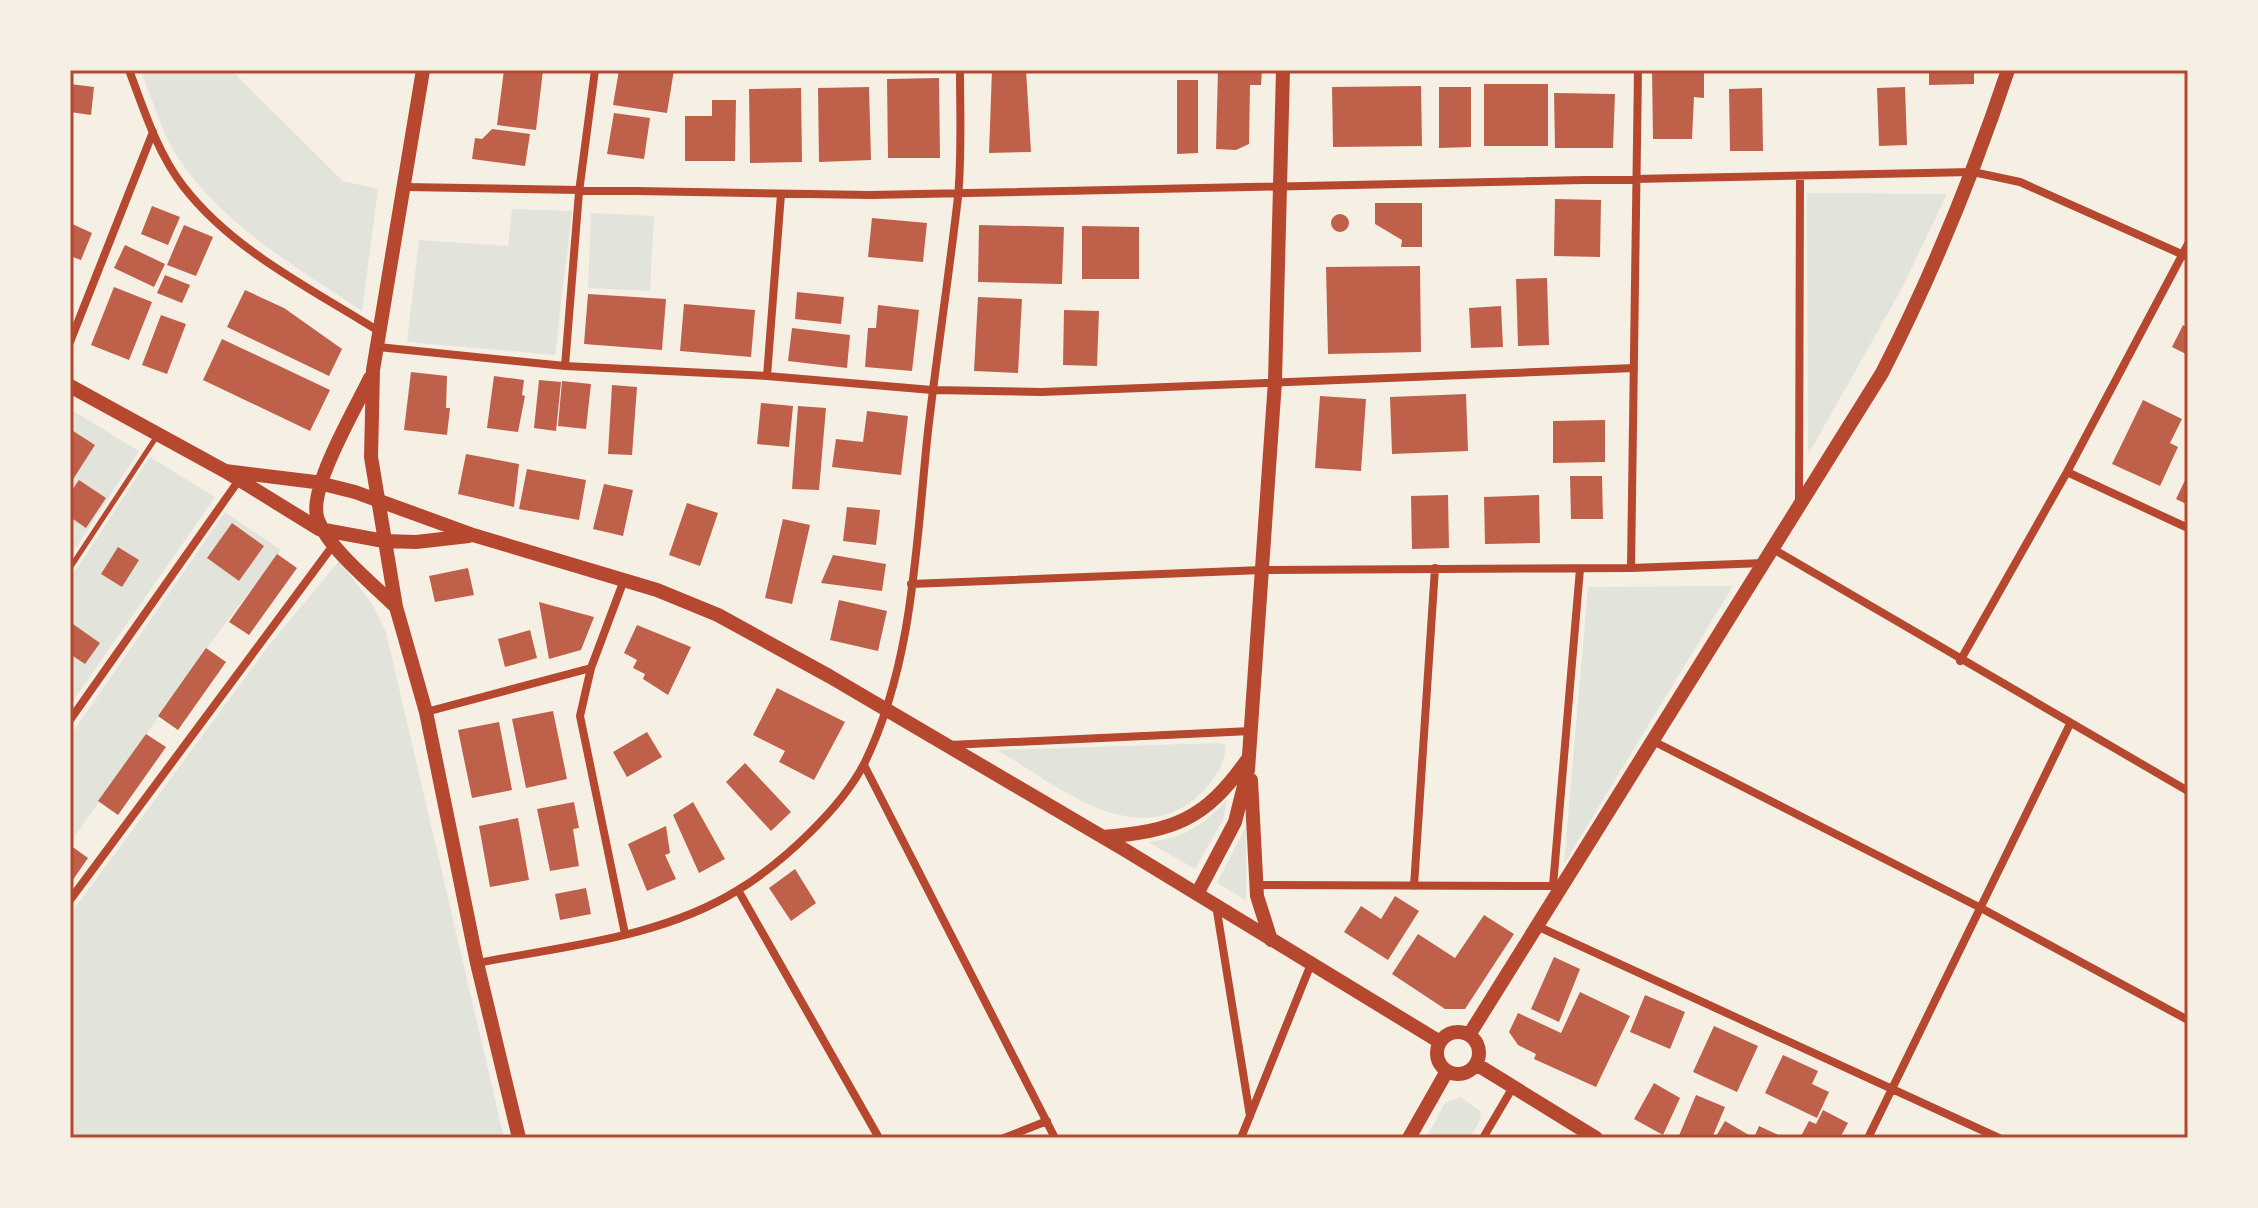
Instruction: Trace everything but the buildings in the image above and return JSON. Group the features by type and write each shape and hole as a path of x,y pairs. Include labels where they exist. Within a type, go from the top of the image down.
{"street":[{"path":"129,70 153,132 182,185 220,225 379,339 565,366 767,376 932,390 1042,392 1634,368"},
{"path":"423,70 373,370 371,457 396,607 426,712 477,963 519,1138"},
{"path":"565,366 579,192 595,70"},
{"path":"477,963 625,934 672,921 738,890 815,825 864,765 888,710 897,676 911,584 958,194 960,70"},
{"path":"1197,894 1235,822 1252,731 1275,381 1283,70"},
{"path":"1631,568 1639,178 1638,70"},
{"path":"1469,1035 1539,927 1559,885 1655,742 1882,373 1924,290 1973,172 2008,70"},
{"path":"70,342 153,132"},
{"path":"405,187 579,192 958,194 1973,172 2020,182 2185,256"},
{"path":"1799,510 1800,177"},
{"path":"767,376 781,194"},
{"path":"1960,661 2067,472 2185,256 2188,244"},
{"path":"373,370 321,484 315,508 324,530 334,543 396,607"},
{"path":"70,386 225,471 303,521 324,530 384,541 416,542 473,535"},
{"path":"225,471 321,484 376,498 473,535 624,579 718,615 948,745 1440,1042"},
{"path":"2067,472 2188,528"},
{"path":"70,720 239,480"},
{"path":"70,900 334,543"},
{"path":"1773,549 1960,661 2188,791"},
{"path":"911,584 1262,570 1580,569 1764,563"},
{"path":"1414,886 1435,568"},
{"path":"1559,885 1580,569"},
{"path":"624,579 583,693 581,726 625,934"},
{"path":"426,712 591,668"},
{"path":"1868,1138 2070,724"},
{"path":"948,745 1252,731"},
{"path":"1655,742 1979,907 2188,1020"},
{"path":"1103,837 1144,833 1192,818 1227,788 1249,756"},
{"path":"1249,756 1255,885 1271,940"},
{"path":"864,765 1055,1138"},
{"path":"1255,885 1559,885"},
{"path":"738,890 879,1138"},
{"path":"1216,905 1250,1116"},
{"path":"1539,927 1999,1138"},
{"path":"1241,1138 1311,964"},
{"path":"1451,1033 1469,1035 1479,1050 1476,1064 1466,1073 1447,1071 1437,1055 1440,1042 1451,1033"},
{"path":"1476,1064 1596,1138"},
{"path":"1409,1138 1447,1071"},
{"path":"1483,1138 1513,1087"},
{"path":"1004,1138 1047,1121"}],"lane":[{"path":"70,568 157,435"}],"shaded area":[{"path":"140,70 231,70 343,181 378,189 362,311 282,258 208,196 170,144"},
{"path":"1807,193 1947,194 1902,288 1808,455"},
{"path":"512,209 572,211 555,355 407,342 419,240 508,246"},
{"path":"591,213 654,216 650,291 588,288"},
{"path":"70,409 139,451 70,557"},
{"path":"150,457 215,497 70,705 70,579"},
{"path":"225,512 281,550 206,649 70,843 70,736"},
{"path":"339,561 373,605 386,632 504,1138 70,1138 70,920 74,909 270,644"},
{"path":"1733,586 1564,864 1588,587"},
{"path":"1225,744 1225,755 1206,788 1181,808 1155,817 1128,817 1100,809 1073,797 997,750"},
{"path":"1227,799 1223,820 1195,869 1148,842 1172,838 1192,829"},
{"path":"1246,826 1246,900 1217,883"},
{"path":"1460,1097 1480,1111 1481,1118 1470,1138 1426,1138 1445,1103"}]}
